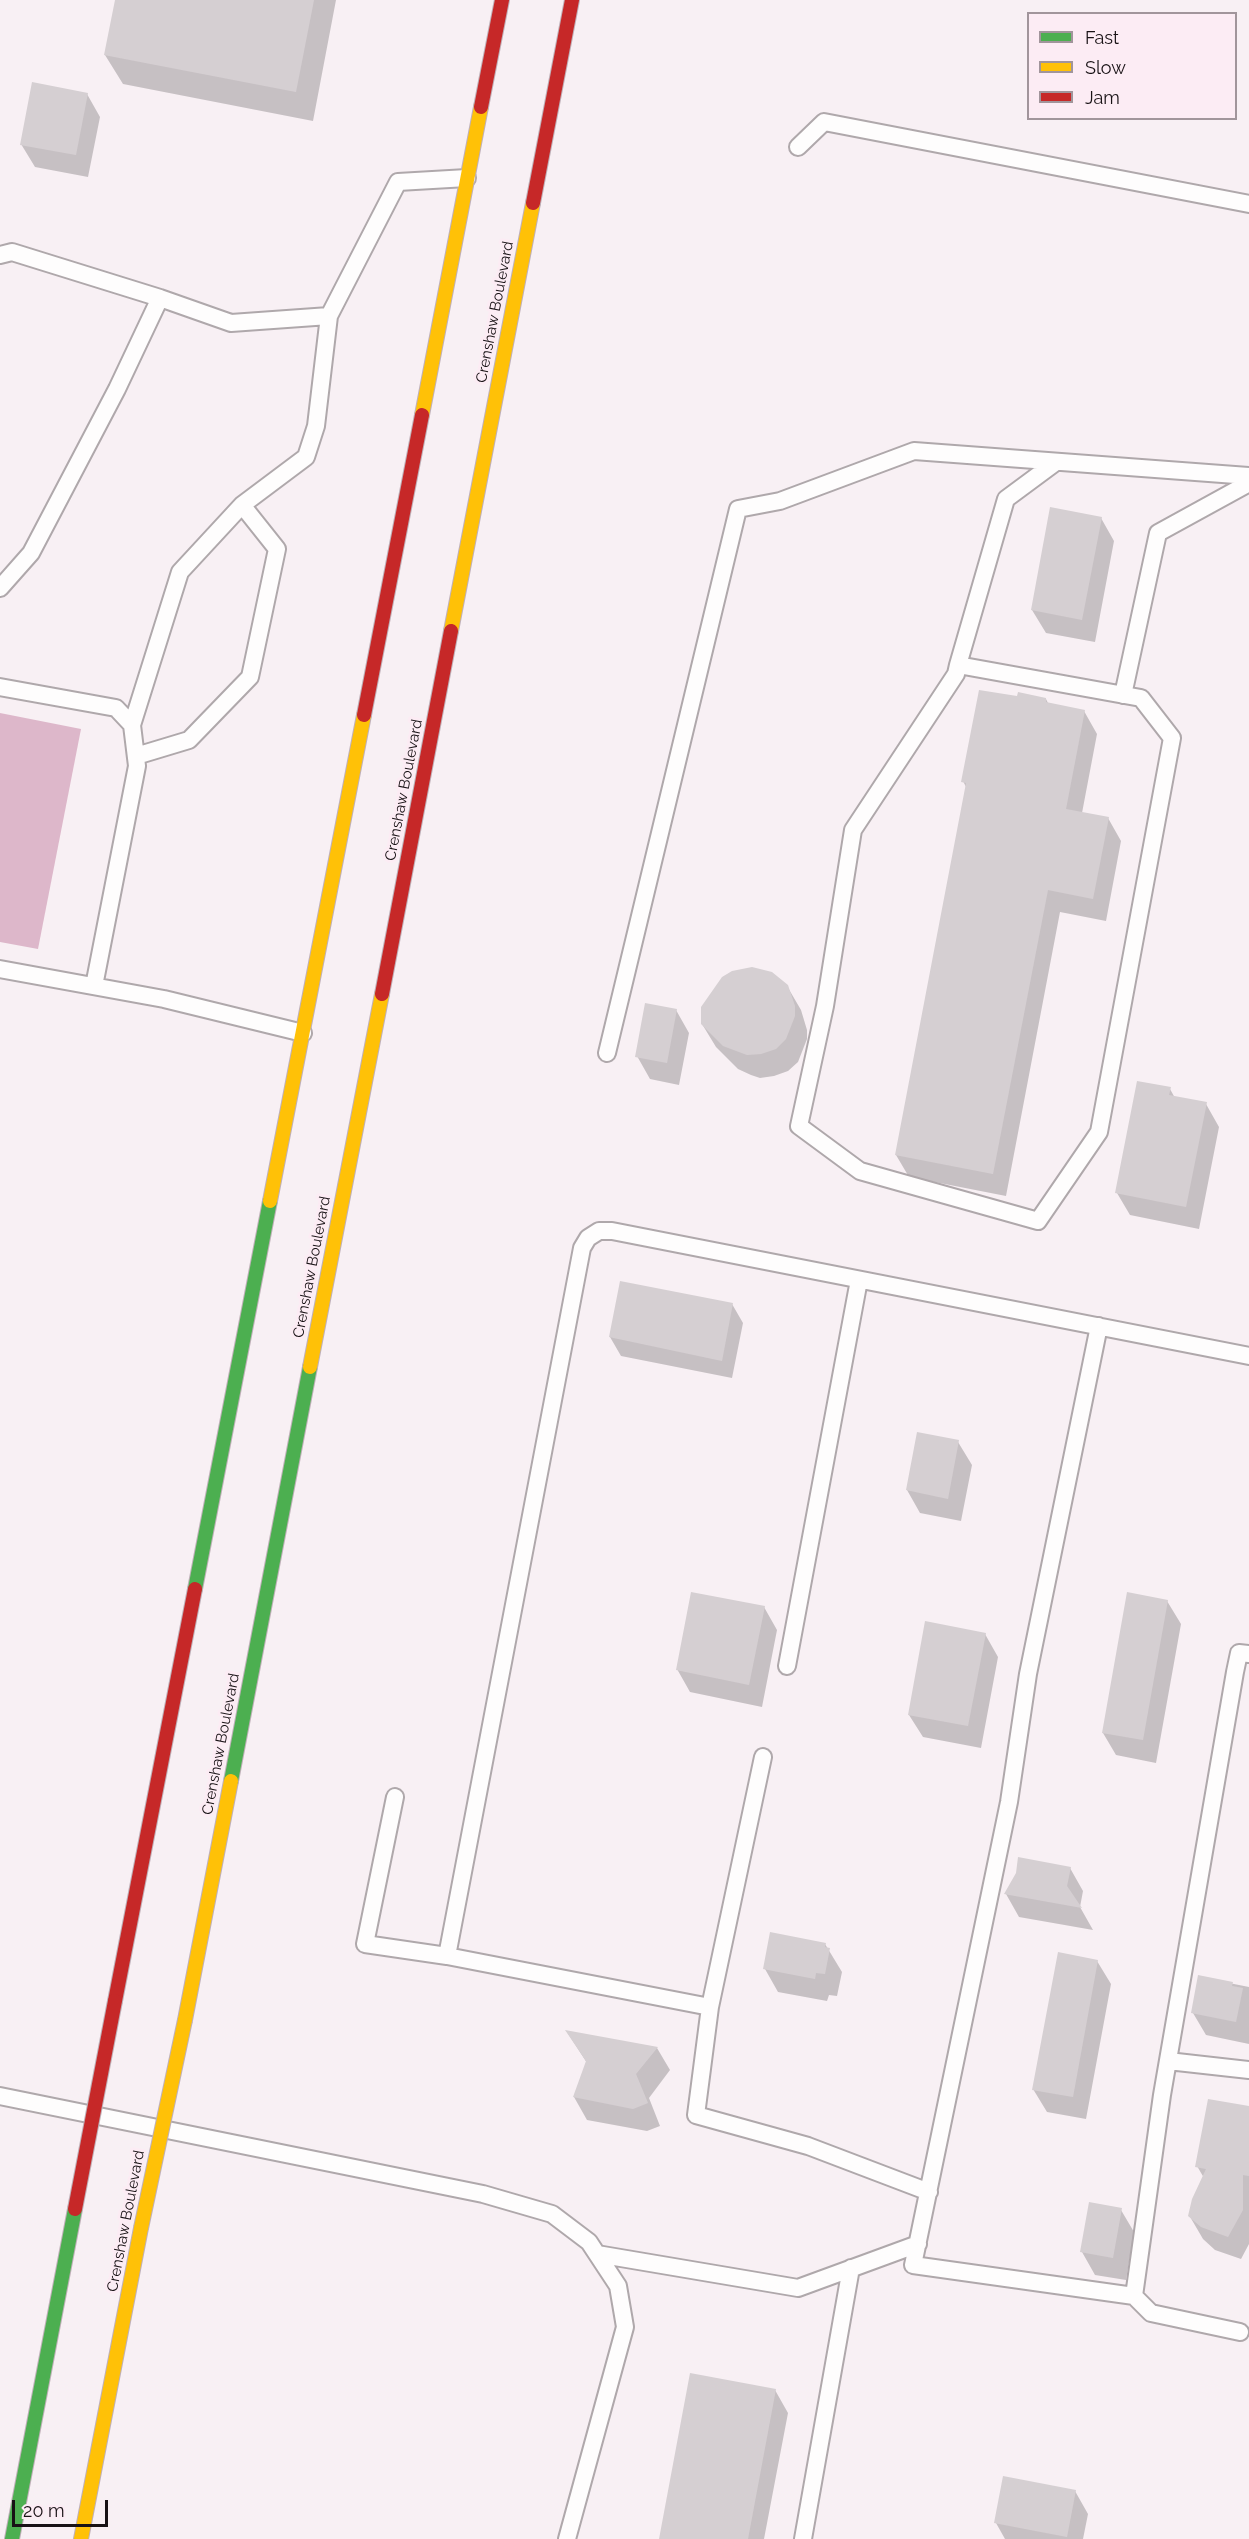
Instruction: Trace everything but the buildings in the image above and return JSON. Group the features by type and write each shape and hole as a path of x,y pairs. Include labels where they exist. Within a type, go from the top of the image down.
{"main road":[{"path":"12,2539 502,0"},
{"name":"Crenshaw Boulevard","path":"81,2539 141,2228 185,2020 572,0"}],"lane":[{"path":"798,147 824,122 1249,204"},
{"path":"94,986 137,766 132,725 180,572 242,505 306,458 316,426 328,316 398,182 468,178"},
{"path":"0,255 12,252 160,298 231,323 328,316"},
{"path":"0,588 31,553 117,389 160,298"},
{"path":"607,1053 738,509 780,501 914,451 1249,476"},
{"path":"958,665 1141,698 1172,738 1099,1132 1038,1221 860,1171 799,1126 825,1006 853,830 956,674 958,665 1006,499 1056,462"},
{"path":"1123,695 1158,533 1249,483"},
{"path":"135,756 189,740 250,677 277,549 242,505"},
{"path":"0,687 116,708 132,725"},
{"path":"0,969 164,999 303,1033"},
{"path":"447,1956 582,1248 588,1238 599,1231 612,1231 1249,1356"},
{"path":"787,1666 859,1280"},
{"path":"1099,1326 1028,1674 1009,1802 914,2265 1134,2296 1151,2313 1240,2332"},
{"path":"1134,2296 1168,2061 1239,1653 1249,1654"},
{"path":"763,1757 710,2007 696,2115 808,2146 929,2192"},
{"path":"395,1797 366,1944 447,1956 710,2007"},
{"path":"1168,2061 1249,2070"},
{"path":"0,2097 483,2194 552,2214 589,2242 618,2286 626,2327 567,2539"},
{"path":"597,2254 798,2288 918,2244"},
{"path":"802,2539 851,2268"}],"shaded area":[{"path":"0,713 81,729 38,949 0,942"}],"traffic: fast":[{"path":"195,1589 270,1201"},
{"path":"231,1781 310,1367"},
{"path":"12,2539 75,2209"}],"traffic: slow":[{"path":"422,415 481,107"},
{"path":"451,631 533,203"},
{"path":"270,1201 364,715"},
{"path":"310,1367 382,994"},
{"path":"185,2020 231,1781"},
{"path":"141,2228 185,2020"},
{"path":"81,2539 141,2228"}],"traffic: jam":[{"path":"481,107 502,0"},
{"path":"533,203 572,0"},
{"path":"364,715 422,415"},
{"path":"382,994 451,631"},
{"path":"115,2001 195,1589"},
{"path":"75,2209 115,2001"}]}
